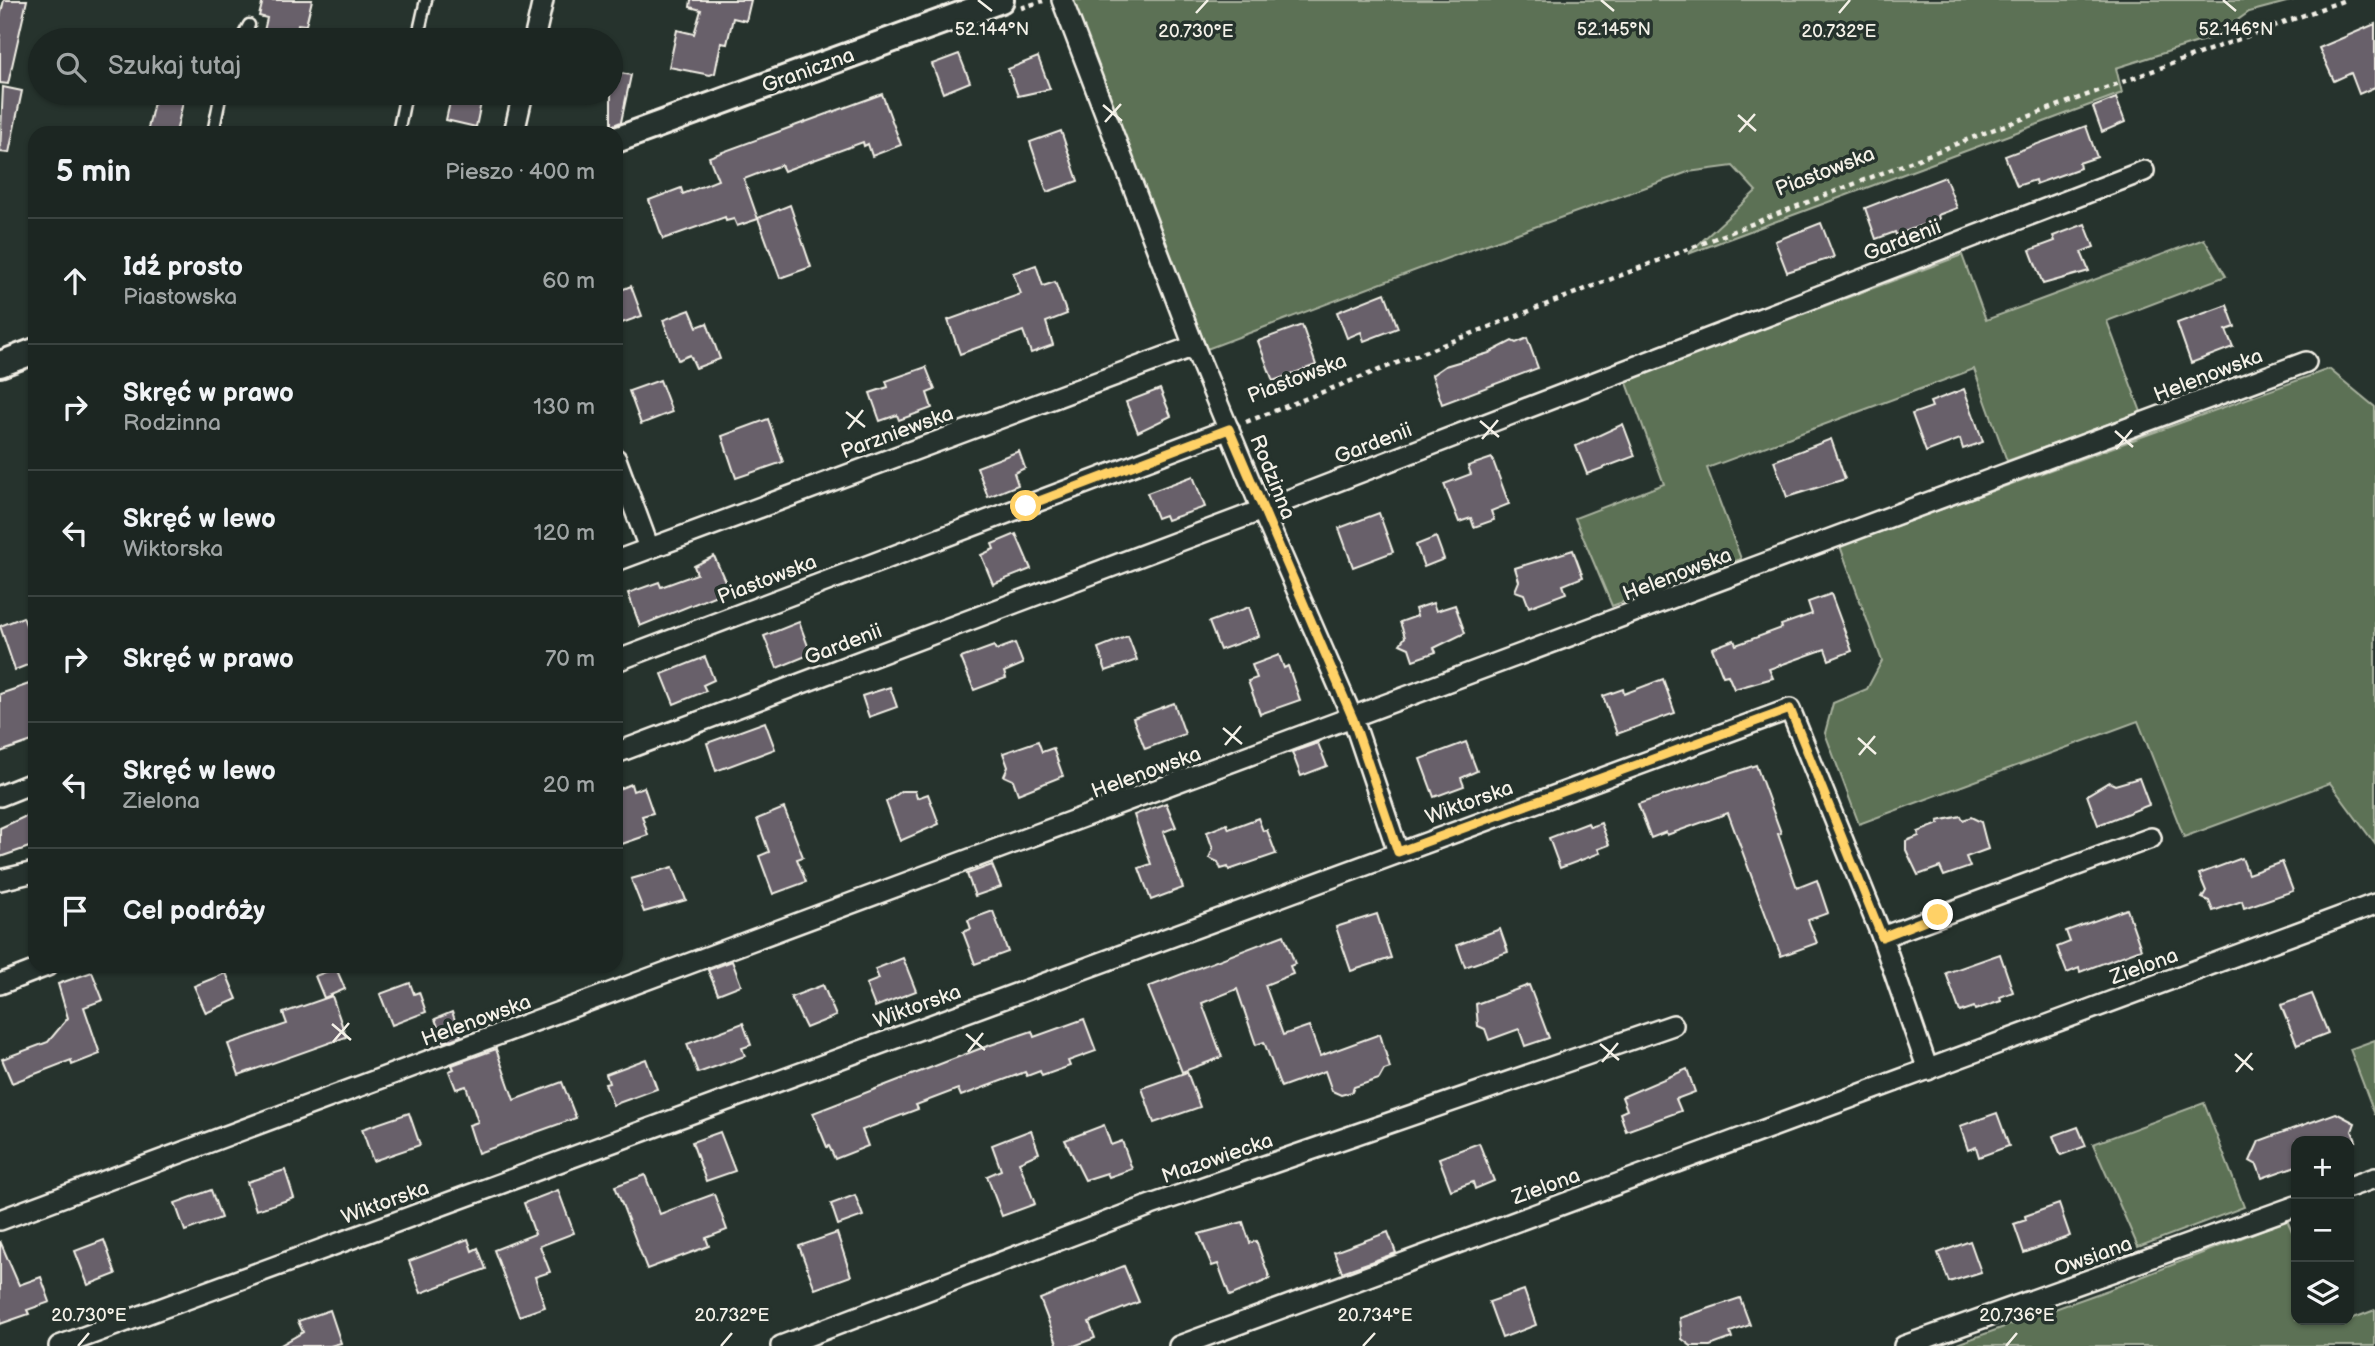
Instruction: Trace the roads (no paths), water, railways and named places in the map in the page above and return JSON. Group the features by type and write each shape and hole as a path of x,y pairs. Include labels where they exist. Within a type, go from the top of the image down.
{"street":[{"path":"537,28 543,0"},
{"name":"Graniczna","path":"623,137 1001,0"},
{"name":"Rodzinna","path":"1062,0 1195,346 1262,510 1353,719 1398,852"},
{"path":"516,126 520,105"},
{"name":"Gardenii","path":"623,750 1262,510 2144,171"},
{"name":"Parzniewska","path":"623,558 1195,346"},
{"path":"0,364 28,354"},
{"name":"Helenowska","path":"0,1220 1353,719 2306,362"},
{"name":"Piastowska","path":"623,658 1229,429"},
{"path":"623,478 649,548"},
{"name":"Wiktorska","path":"59,1346 1790,709 1882,937"},
{"path":"0,796 28,785"},
{"path":"1928,1070 1882,937 2151,838"},
{"path":"0,880 28,874"},
{"name":"Zielona","path":"1179,1346 2375,904"},
{"path":"0,984 29,973"},
{"name":"Mazowiecka","path":"780,1346 1151,1205 1673,1025"},
{"path":"2354,1185 2375,1178"},
{"name":"Owsiana","path":"1904,1346 2291,1208"}],"lane":[{"path":"420,28 426,0"},
{"path":"214,126 219,105"},
{"path":"399,126 404,105"}]}
